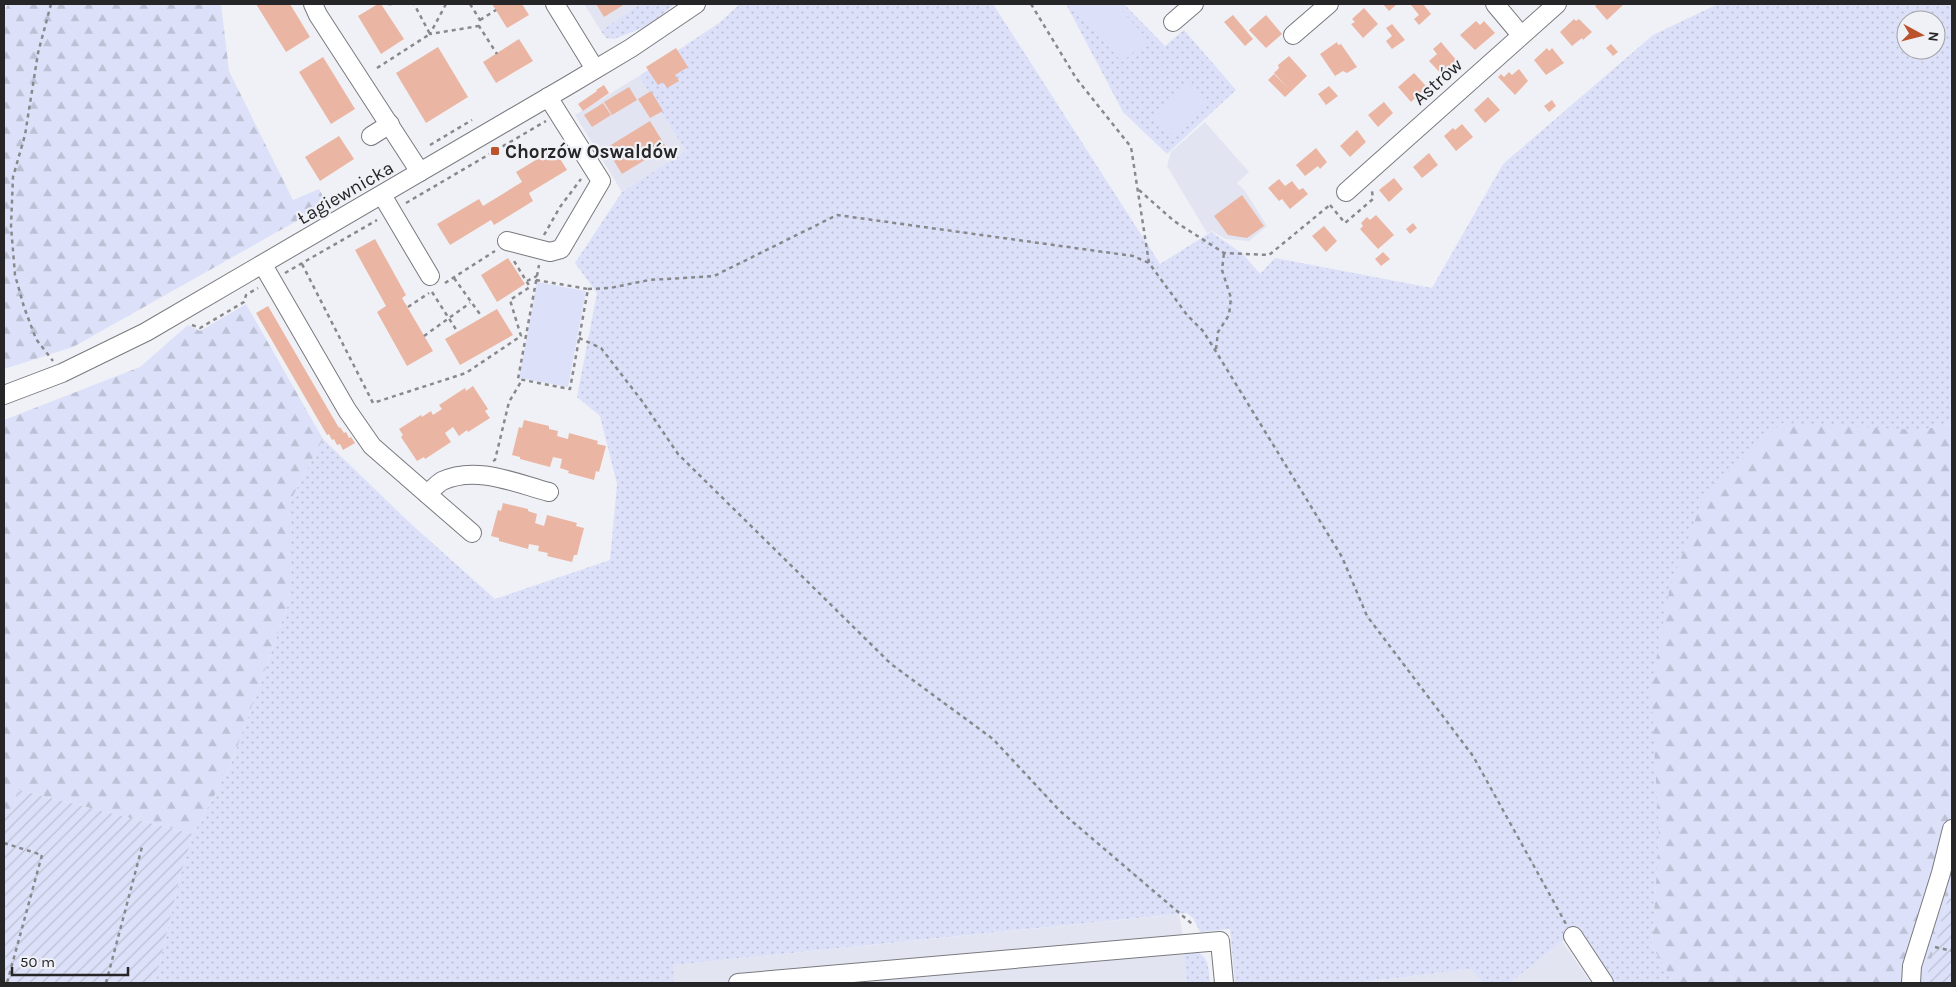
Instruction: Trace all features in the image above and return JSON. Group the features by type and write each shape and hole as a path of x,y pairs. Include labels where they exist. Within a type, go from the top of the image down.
{"street":[{"path":"313,4 318,15 420,172"},
{"name":"Łagiewnicka","path":"4,395 62,373 146,332 631,48 696,4"},
{"path":"1173,22 1194,4"},
{"path":"1293,35 1329,4"},
{"path":"1495,4 1521,35"},
{"name":"Astrów","path":"1346,192 1558,4"},
{"path":"560,5 595,69"},
{"path":"507,245 550,252 561,248 601,181 548,97"},
{"path":"371,136 390,124"},
{"path":"382,195 431,284"},
{"path":"263,265 347,410 372,446 472,533"},
{"path":"427,494 441,482 464,474 487,476 549,492"},
{"path":"1911,975 1952,829"},
{"path":"1573,936 1604,983"},
{"path":"738,983 1220,941 1224,983"}],"path":[{"path":"51,4 38,53 25,135 13,177 11,226 15,275 24,307 36,339 50,354 53,361"},
{"path":"388,4 394,4"},
{"path":"414,4 430,34"},
{"path":"430,34 446,4"},
{"path":"470,4 480,20 479,26 496,54"},
{"path":"1031,4 1076,78 1131,147 1149,263 1187,315 1203,331 1215,350 1342,557 1367,616 1473,756 1573,936"},
{"path":"480,20 496,10"},
{"path":"377,68 430,34 479,26"},
{"path":"585,174 560,207 541,240 542,250 518,379 570,389 588,289"},
{"path":"1138,189 1174,221 1224,253 1269,255 1346,192"},
{"path":"527,282 536,278 588,289 610,288 649,280 714,276 837,215 1132,256 1149,263"},
{"path":"408,307 431,284 454,278 499,248 507,245 530,287 510,300 524,345"},
{"path":"1215,350 1218,332 1229,315 1231,298 1222,270 1224,253"},
{"path":"302,264 373,403 466,372 521,336"},
{"path":"454,278 482,318"},
{"path":"431,284 448,319 458,331"},
{"path":"424,336 470,303"},
{"path":"579,338 601,348 678,454 891,664 992,739 1060,811 1191,923 1203,942"},
{"path":"473,475 495,460 510,402 522,380"},
{"path":"4,844 42,855 7,983"},
{"path":"106,983 142,847"}],"shaded area":[{"path":"584,4 640,4 601,31"},
{"path":"639,76 687,151 622,192 575,115"},
{"path":"1205,122 1249,172 1237,183 1245,191 1267,226 1249,241 1225,239 1212,231 1207,233 1167,166 1171,152"},
{"path":"1179,914 1187,983 674,983 672,965"},
{"path":"1562,941 1591,983 1510,983"},
{"path":"1471,969 1484,983 1355,983"}],"green space":[{"path":"8,4 221,4 229,71 293,200 319,189 327,204 73,347 4,369 4,12"},
{"path":"640,4 674,4 650,25 614,39 606,38 601,31"},
{"path":"740,4 993,4 1160,264 1211,232 1243,254 1260,274 1275,258 1432,288 1503,164 1653,35 1718,4 1952,4 1952,424 1920,430 1659,836 1652,946 1674,983 1614,983 1584,934 1562,941 1510,983 1484,983 1471,969 1355,983 1235,983 1230,929 1200,932 1193,918 1187,913 673,965 674,983 155,983 180,877 193,834 230,767 289,602 289,503 323,439 410,523 495,599 610,560 617,484 600,416 577,397 597,293 575,263 622,192 686,151 639,76 719,23"},
{"path":"1066,4 1124,4 1165,46 1184,30 1236,90 1167,154 1123,112"},
{"path":"1077,4 1116,4 1148,40 1122,62 1073,7"},
{"path":"1191,82 1208,102 1171,135 1153,116"},
{"path":"537,282 586,291 568,387 519,378"},
{"path":"246,304 323,439 289,503 289,602 230,767 193,834 19,790 11,813 4,811 4,420 140,367 188,325 200,331"},
{"path":"1782,423 1920,430 1952,424 1952,883 1925,983 1674,983 1652,946 1659,836 1651,687 1670,587 1706,491"},
{"path":"19,790 193,834 180,877 155,983 4,983 4,811 11,813"},
{"path":"1952,883 1952,983 1925,983"},
{"path":"1183,948 1202,955 1207,963 1210,983 1187,983"}],"building":[{"path":"256,4 290,4 310,37 286,52"},
{"path":"381,4 404,39 381,54 358,16"},
{"path":"492,4 522,4 529,15 507,28"},
{"path":"596,4 625,4 604,17"},
{"path":"1383,4 1397,4 1389,11"},
{"path":"1423,4 1431,14 1419,25 1414,19 1419,15 1411,5"},
{"path":"1598,4 1623,5 1607,20 1595,6"},
{"path":"1364,8 1378,24 1363,38 1351,24 1355,22 1352,19"},
{"path":"1233,15 1253,39 1245,46 1224,22"},
{"path":"1266,15 1282,34 1266,48 1249,30"},
{"path":"1574,19 1576,21 1579,19 1592,32 1572,46 1560,32"},
{"path":"1476,21 1480,25 1484,21 1495,33 1475,50 1460,35"},
{"path":"1392,24 1405,40 1392,49 1386,41 1392,36 1386,28"},
{"path":"519,39 533,61 496,83 483,62"},
{"path":"1337,42 1338,45 1341,44 1357,67 1347,73 1343,71 1335,76 1320,54"},
{"path":"1441,42 1457,61 1450,67 1452,69 1444,77 1429,61 1437,54 1433,49"},
{"path":"1611,44 1618,52 1613,56 1606,48"},
{"path":"438,47 468,97 426,123 396,73"},
{"path":"676,48 688,67 675,75 679,81 667,88 663,82 658,85 646,67"},
{"path":"1547,48 1549,51 1552,48 1564,63 1546,75 1534,60"},
{"path":"1289,56 1307,76 1285,97 1268,80 1274,74 1288,88 1274,73 1279,68 1278,65"},
{"path":"323,57 355,109 331,124 299,72"},
{"path":"1519,69 1528,81 1515,95 1498,77 1501,74 1504,77 1509,72 1512,75"},
{"path":"1414,73 1427,87 1411,102 1398,87"},
{"path":"604,85 609,93 583,111 578,104"},
{"path":"1329,86 1338,96 1326,105 1318,94"},
{"path":"629,87 637,100 612,115 604,102"},
{"path":"651,91 663,111 650,118 638,99"},
{"path":"1488,97 1500,110 1485,123 1474,110"},
{"path":"1552,100 1556,106 1549,112 1544,106"},
{"path":"1384,102 1393,113 1378,127 1368,115"},
{"path":"603,103 611,115 592,127 584,115"},
{"path":"650,121 666,147 622,174 606,148"},
{"path":"1462,124 1473,137 1456,151 1444,136 1453,128 1455,130"},
{"path":"1357,130 1366,142 1350,157 1340,146"},
{"path":"339,136 354,159 320,181 305,157"},
{"path":"1316,148 1327,162 1320,169 1318,166 1305,176 1296,165"},
{"path":"554,149 567,170 529,193 533,201 494,225 491,220 450,245 437,224 479,199 483,206 522,182 516,172"},
{"path":"1429,153 1438,165 1422,178 1413,167"},
{"path":"1394,178 1403,189 1389,202 1379,190"},
{"path":"1279,179 1285,186 1292,181 1299,190 1303,188 1308,194 1290,209 1282,199 1279,201 1268,188"},
{"path":"1242,195 1264,226 1247,238 1228,235 1214,216"},
{"path":"1376,215 1394,235 1378,249 1360,229 1363,226 1361,223 1367,217 1370,220"},
{"path":"1413,223 1417,228 1410,234 1406,229"},
{"path":"1324,226 1337,241 1326,252 1312,236"},
{"path":"375,239 406,295 402,298 433,351 407,366 377,312 386,306 355,250"},
{"path":"1383,252 1390,259 1381,266 1375,259"},
{"path":"508,258 525,284 497,302 481,275"},
{"path":"268,306 339,428 344,433 346,432 355,443 343,450 340,444 337,445 329,434 327,435 256,313"},
{"path":"497,309 513,335 460,365 445,339"},
{"path":"473,386 488,409 485,411 490,418 459,436 453,427 445,433 451,442 425,459 424,457 417,461 401,437 403,435 399,429 421,415 422,417 431,411 433,415 442,409 439,405 465,388 466,391"},
{"path":"524,420 549,426 549,429 558,431 557,436 568,439 569,433 598,441 597,444 606,446 599,472 596,471 594,480 568,473 569,471 560,468 562,459 553,457 550,467 512,455 519,427 522,428"},
{"path":"503,503 528,509 528,511 537,514 535,523 544,526 547,515 577,523 576,526 584,528 577,555 574,555 572,562 547,556 548,553 538,551 539,546 529,544 528,549 499,541 499,538 491,536 498,510 501,511"}],"place":[{"name":"Chorzów Oswaldów","path":"495,151"}]}
